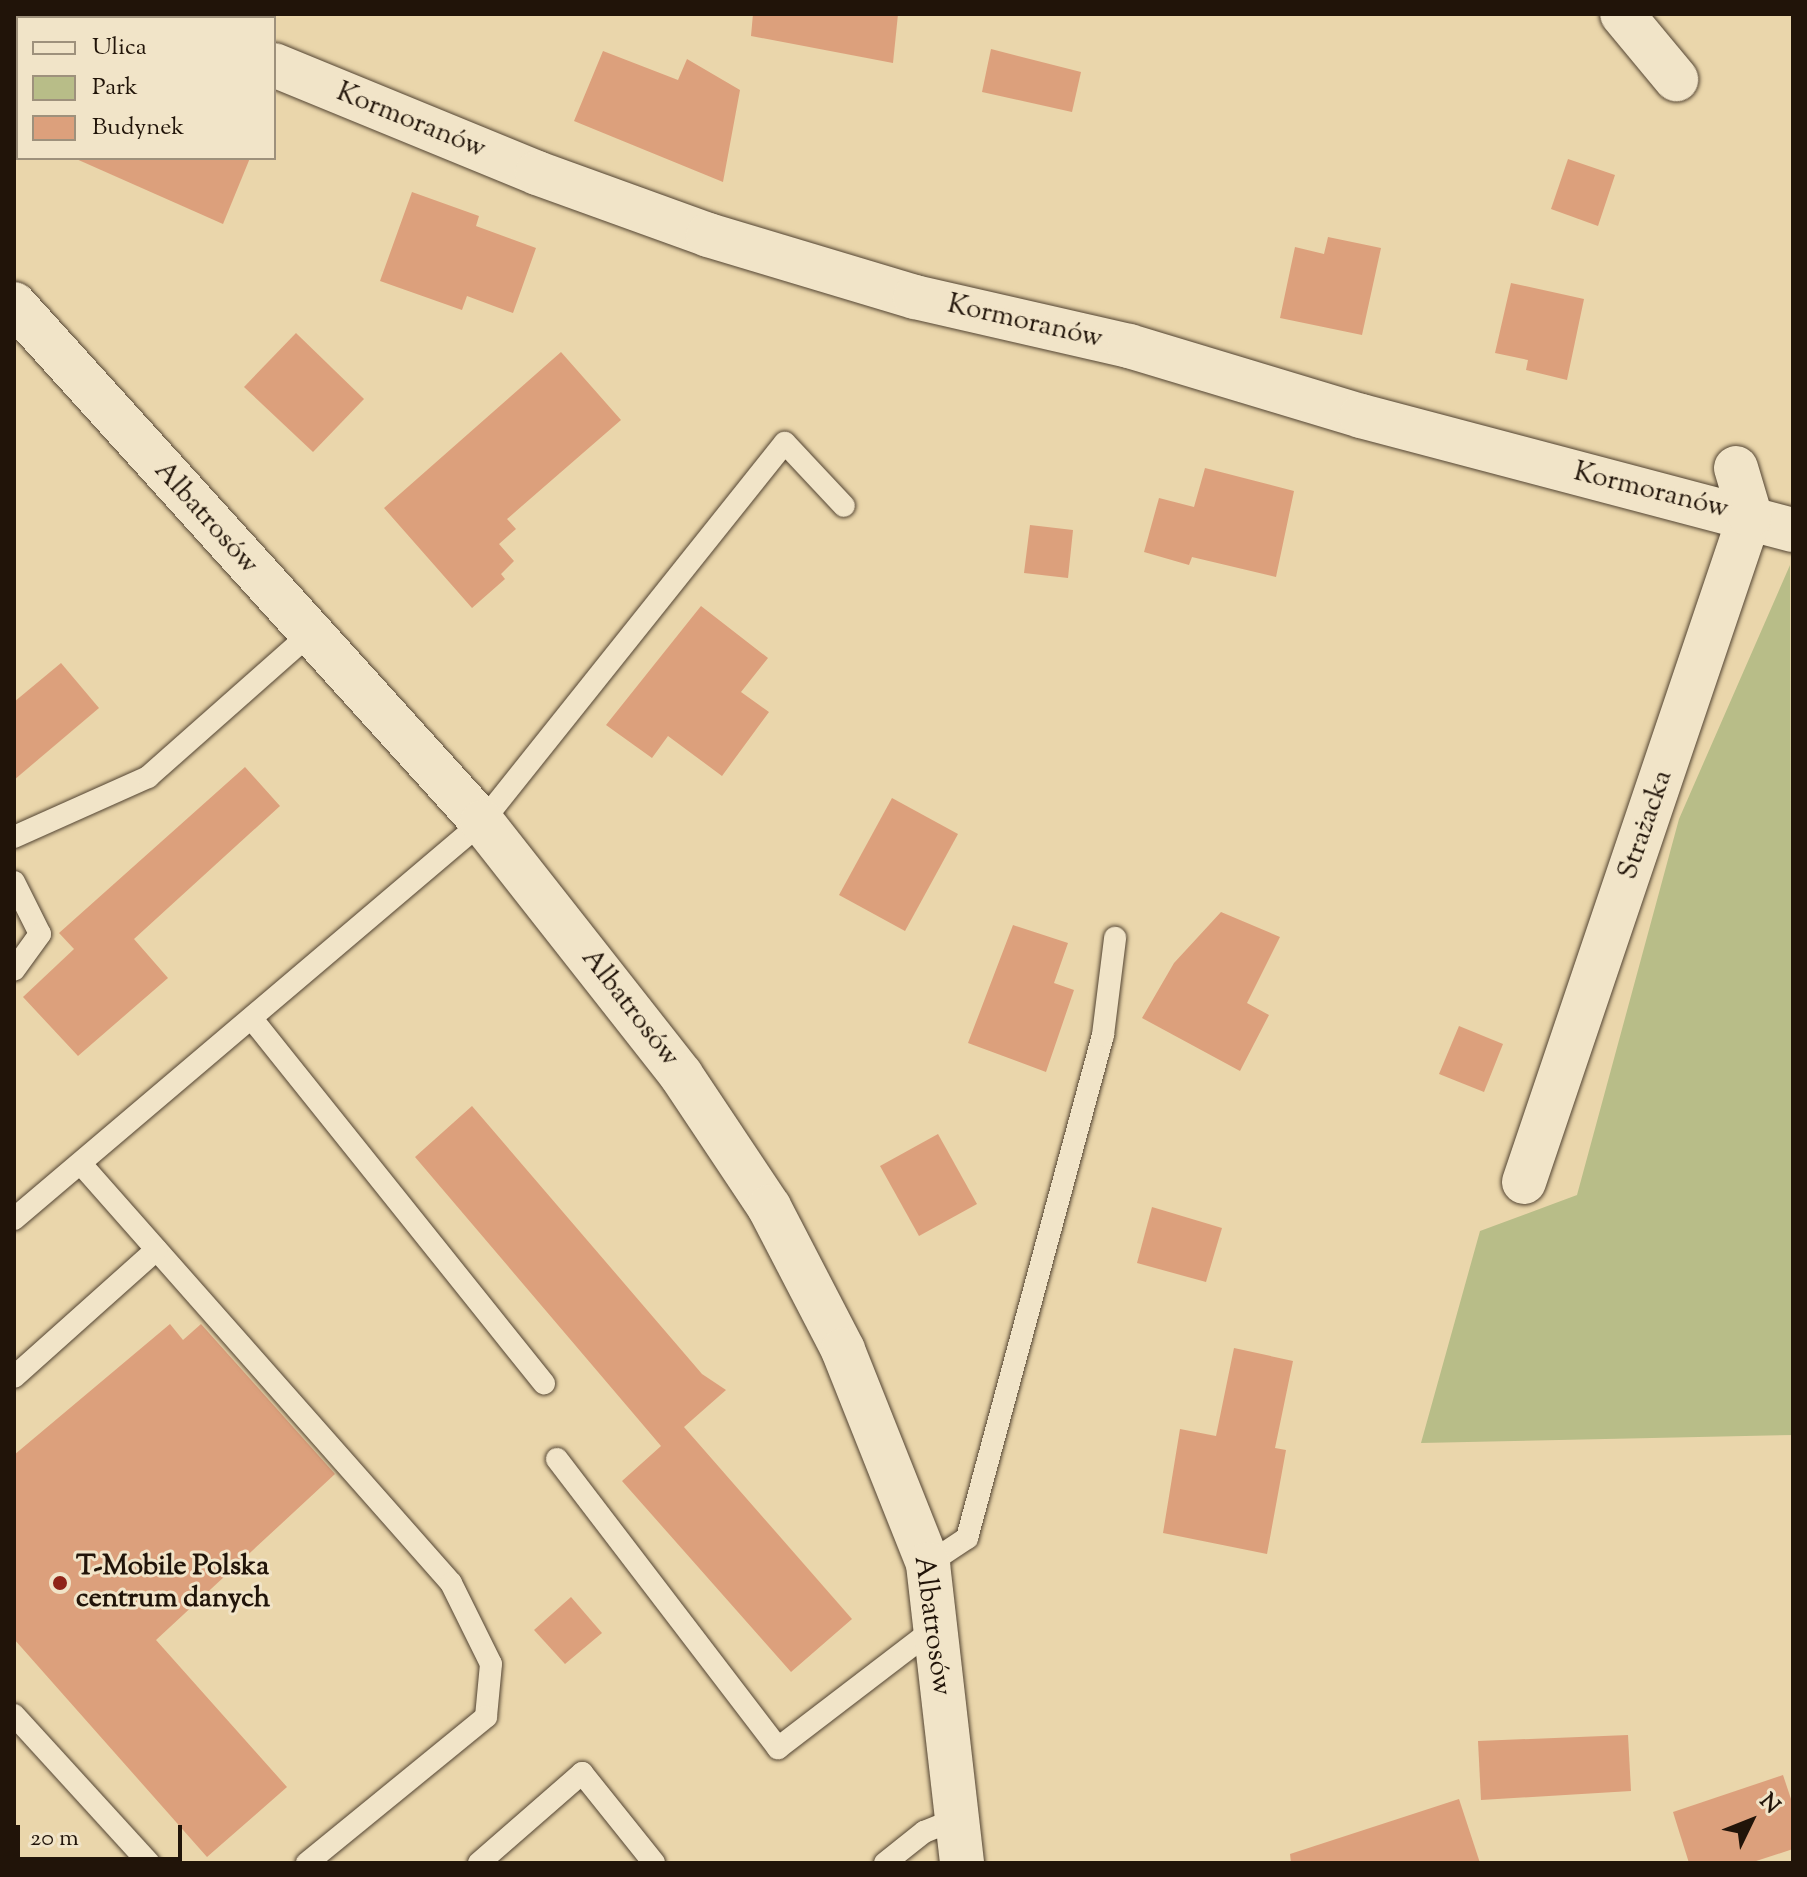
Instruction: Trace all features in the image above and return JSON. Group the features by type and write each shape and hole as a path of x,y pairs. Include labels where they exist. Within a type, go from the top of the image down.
{"street":[{"path":"1622,14 1676,79"},
{"name":"Kormoranów","path":"276,66 537,173 722,239 915,297 1129,346 1361,416 1750,515 1793,530"},
{"name":"Albatrosów","path":"14,304 482,822 681,1075 769,1207 843,1350 928,1564 962,1863"},
{"path":"1736,468 1750,515"},
{"name":"Strażacka","path":"1524,1182 1750,515"}],"lane":[{"path":"14,1219 482,822 785,443 844,506"},
{"path":"14,837 148,777 311,633"},
{"path":"14,882 40,934 14,970"},
{"path":"928,1564 967,1538 1103,1035 1115,938"},
{"path":"252,1019 544,1383"},
{"path":"81,1164 451,1583 491,1664 486,1717 307,1863"},
{"path":"14,1377 156,1250"},
{"path":"557,1459 778,1748 935,1628"},
{"path":"14,1715 149,1863"},
{"path":"479,1863 582,1773 654,1863"},
{"path":"885,1863 924,1832 957,1819"}],"green space":[{"path":"1790,565 1793,1435 1421,1443 1480,1231 1577,1195 1679,819"}],"building":[{"path":"753,14 898,14 893,63 751,36"},
{"path":"991,49 1081,72 1072,112 982,92"},
{"path":"603,51 678,80 687,59 740,90 723,182 574,121"},
{"path":"1568,159 1615,175 1598,226 1551,209"},
{"path":"79,160 249,160 223,224"},
{"path":"412,192 479,216 476,226 536,248 513,313 467,296 462,310 380,281"},
{"path":"1328,237 1381,248 1362,335 1280,318 1295,247 1324,254"},
{"path":"1511,283 1584,299 1567,380 1526,370 1528,360 1495,353"},
{"path":"296,333 364,399 313,452 244,387"},
{"path":"561,352 621,420 507,519 516,529 499,544 514,561 501,574 505,579 472,608 384,508"},
{"path":"1205,468 1294,491 1276,577 1192,557 1189,565 1144,552 1159,498 1194,507"},
{"path":"1030,525 1073,530 1068,578 1024,573"},
{"path":"701,606 768,658 741,692 769,712 722,776 668,736 652,758 606,725"},
{"path":"61,663 99,708 14,780 14,702"},
{"path":"245,767 280,806 134,939 168,978 78,1056 23,997 74,949 59,933"},
{"path":"892,798 958,834 905,931 839,895"},
{"path":"1221,912 1280,937 1247,1003 1269,1015 1240,1071 1142,1018 1174,963"},
{"path":"1013,925 1068,943 1054,983 1074,990 1046,1072 968,1043"},
{"path":"1459,1026 1503,1044 1484,1092 1439,1074"},
{"path":"472,1106 702,1374 726,1390 684,1427 852,1619 791,1672 622,1481 661,1446 415,1157"},
{"path":"938,1134 977,1204 919,1236 880,1166"},
{"path":"1152,1207 1222,1228 1206,1282 1137,1263"},
{"name":"T‑Mobile Polska centrum danych","path":"170,1324 183,1340 201,1324 335,1474 156,1640 287,1787 207,1857 14,1639 14,1455"},
{"path":"1234,1348 1293,1361 1275,1448 1286,1450 1267,1554 1163,1533 1180,1429 1216,1436"},
{"path":"571,1597 602,1633 565,1664 534,1630"},
{"path":"1628,1735 1631,1791 1481,1800 1478,1741"},
{"path":"1783,1775 1793,1805 1793,1849 1750,1863 1689,1863 1673,1812"},
{"path":"1459,1799 1480,1863 1291,1863 1290,1854"}],"place":[{"name":"T‑Mobile Polska centrum danych","path":"60,1583"}]}
